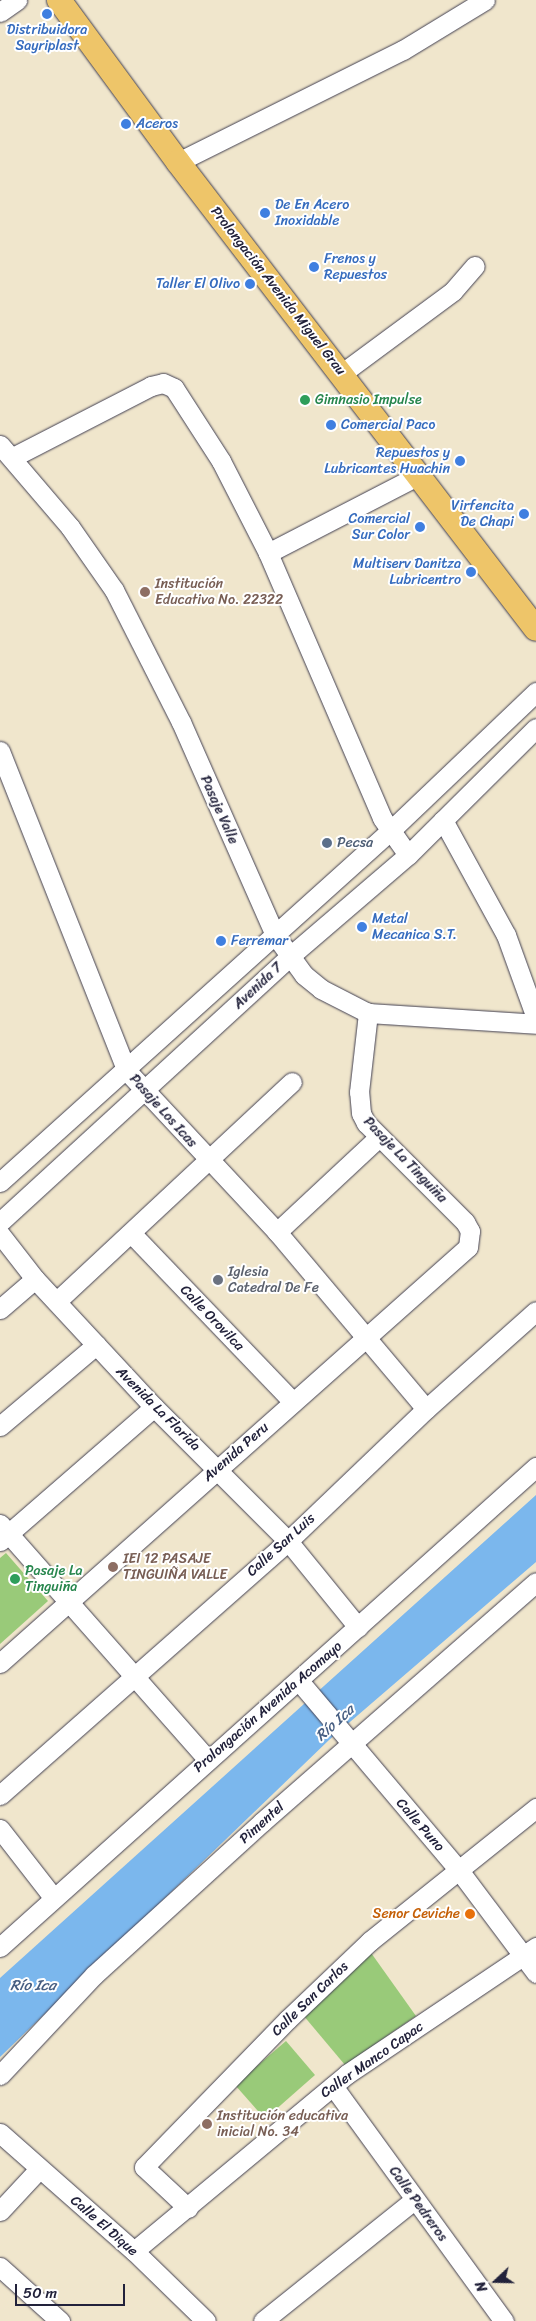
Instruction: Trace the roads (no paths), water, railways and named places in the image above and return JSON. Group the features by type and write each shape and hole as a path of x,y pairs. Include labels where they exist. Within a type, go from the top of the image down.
{"main road":[{"name":"Prolongación Avenida Miguel Grau","path":"59,0 178,162 536,629"}],"street":[{"path":"0,12 17,0"},
{"path":"178,162 403,50 485,0"},
{"path":"341,374 453,291 475,266"},
{"path":"7,451 151,386 169,385 221,461 268,553 390,831 408,855"},
{"name":"Pasaje Valle","path":"7,451 70,527 114,590 181,722 275,935 289,956 321,989 368,1013 536,1024"},
{"path":"268,553 419,475"},
{"name":"Avenida 7","path":"0,1182 390,831 536,692"},
{"name":"Avenida 7","path":"0,1222 289,956 408,855 536,728"},
{"name":"Pasaje Los Icas","path":"0,751 126,1070 277,1232 426,1409"},
{"path":"443,820 506,935 536,1018"},
{"name":"Pasaje La Tinguiña","path":"368,1013 359,1103 366,1123 465,1222 470,1240"},
{"path":"57,1301 292,1082"},
{"path":"277,1232 379,1137"},
{"name":"Calle Orovilca","path":"131,1233 293,1402"},
{"name":"Avenida La Florida","path":"0,1234 35,1279 154,1408 217,1468 288,1541 358,1627"},
{"name":"Avenida Peru","path":"0,1664 217,1468 367,1339 463,1253 470,1240"},
{"path":"0,1309 35,1279"},
{"name":"Calle San Luis","path":"0,1795 288,1541 426,1409 536,1311"},
{"path":"0,1426 96,1345"},
{"path":"154,1408 3,1533 70,1601 133,1677 207,1760"},
{"name":"Prolongación Avenida Acomayo","path":"0,1947 53,1897 207,1760 303,1686 358,1627 536,1467"},
{"name":"Pimentel","path":"0,2075 94,1975 262,1822 347,1741 536,1582"},
{"name":"Calle Puno","path":"303,1686 347,1741 530,1952 536,1973"},
{"name":"Calle San Carlos","path":"188,2208 144,2166 288,2019 370,1942 458,1868 536,1808"},
{"path":"0,1829 53,1897"},
{"name":"Caller Manco Capac","path":"134,2251 333,2086 530,1952"},
{"name":"Calle Pedreros","path":"333,2086 414,2200 504,2321"},
{"name":"Calle El Dique","path":"0,2133 134,2251 206,2321"},
{"path":"0,2211 39,2169"},
{"path":"264,2321 414,2200"},
{"path":"0,2267 60,2321"}],"water":[{"name":"Río Ica","path":"536,1495 536,1562 329,1740 0,2057 0,1978"}],"place":[{"name":"Distribuidora Sayriplast","path":"47,14"},
{"name":"Aceros","path":"126,124"},
{"name":"De En Acero Inoxidable","path":"265,213"},
{"name":"Frenos y Repuestos","path":"314,267"},
{"name":"Taller El Olivo","path":"250,284"},
{"name":"Gimnasio Impulse","path":"305,400"},
{"name":"Comercial Paco","path":"331,425"},
{"name":"Repuestos y Lubricantes Huachin","path":"460,461"},
{"name":"Virfencita De Chapi","path":"524,514"},
{"name":"Comercial Sur Color","path":"420,527"},
{"name":"Multiserv Danitza Lubricentro","path":"471,572"},
{"name":"Institución Educativa No. 22322","path":"145,592"},
{"name":"Pecsa","path":"327,843"},
{"name":"Metal Mecanica S.T.","path":"362,927"},
{"name":"Ferremar","path":"221,941"},
{"name":"Iglesia Catedral De Fe","path":"218,1280"},
{"name":"IEI 12 PASAJE TINGUIÑA VALLE","path":"113,1567"},
{"name":"Pasaje La Tinguiña","path":"15,1579"},
{"name":"Senor Ceviche","path":"470,1914"},
{"name":"Institución educativa inicial No. 34","path":"207,2124"}]}
